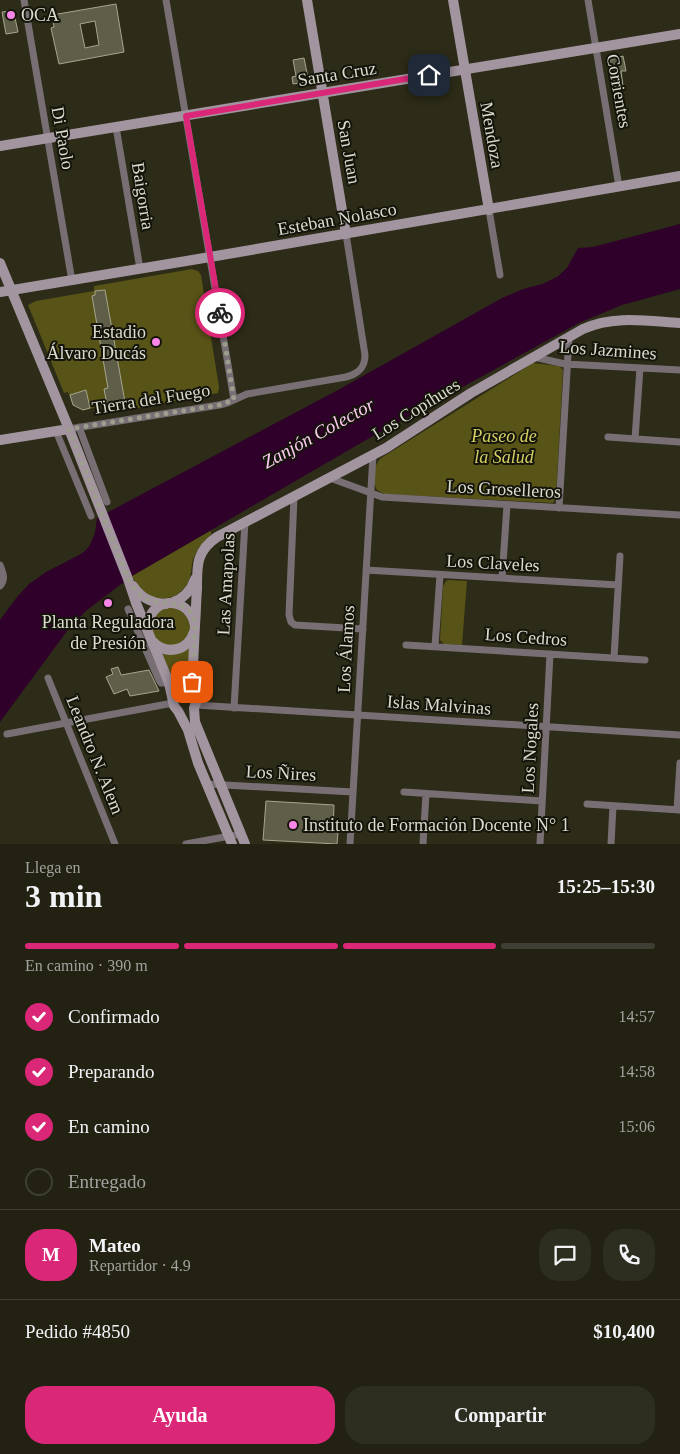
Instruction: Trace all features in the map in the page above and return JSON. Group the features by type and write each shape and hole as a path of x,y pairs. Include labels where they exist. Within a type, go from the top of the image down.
{"street":[{"name":"Di Paolo","path":"24,0 72,281"},
{"path":"166,0 234,400"},
{"name":"San Juan","path":"307,0 365,355 365,362 362,368"},
{"name":"Mendoza","path":"453,0 500,275"},
{"name":"Corrientes","path":"588,0 620,187"},
{"name":"Santa Cruz","path":"0,146 680,34"},
{"name":"Baigorria","path":"116,127 140,269"},
{"name":"Esteban Nolasco","path":"0,292 680,176"},
{"path":"0,263 107,502"},
{"name":"Los Copíhues","path":"168,603 178,600 187,594 193,585 200,556 209,543 217,537 398,441 471,393 569,337 588,327 610,321 680,323"},
{"path":"559,508 569,337"},
{"name":"Los Jazmines","path":"534,357 567,364 680,370"},
{"name":"Tierra del Fuego","path":"0,440 219,405 248,394 350,376 362,368"},
{"path":"635,439 640,368"},
{"path":"74,428 102,516 169,683 175,704 190,734 197,759 230,840"},
{"path":"56,431 91,516"},
{"path":"608,437 680,442"},
{"name":"Los Álamos","path":"350,844 373,455"},
{"name":"Los Groselleros","path":"330,478 370,494 385,497 680,515"},
{"path":"294,497 290,622 295,625 363,629"},
{"path":"502,578 507,505"},
{"name":"Las Amapolas","path":"234,708 245,522"},
{"path":"614,658 620,556"},
{"path":"0,566 4,575 1,584"},
{"name":"Los Claveles","path":"366,570 618,585"},
{"path":"435,646 440,575"},
{"name":"Los Copíhues","path":"194,692 192,682 196,576"},
{"path":"128,579 143,597 152,602 168,603 179,604 192,615 195,627 193,635 188,644 175,650 161,648 153,642 149,634 148,623 151,614 157,607 168,603"},
{"path":"128,609 159,680 161,683 169,683"},
{"name":"Los Cedros","path":"406,645 645,660"},
{"name":"Los Nogales","path":"540,844 550,654"},
{"name":"Leandro N. Alem","path":"48,678 115,844"},
{"path":"175,704 178,690 183,688 194,692 197,700 195,707 196,725 243,839 186,844"},
{"path":"7,734 175,704 187,712 195,707"},
{"name":"Islas Malvinas","path":"195,707 680,735"},
{"path":"587,804 678,810 680,763"},
{"name":"Los Ñires","path":"207,784 353,792"},
{"path":"404,792 542,801"},
{"path":"422,844 426,794"},
{"path":"611,844 613,806"}],"green space":[{"name":"Estadio Álvaro Ducás","path":"192,269 198,271 201,275 219,387 218,393 123,411 121,403 83,410 73,405 68,392 64,393 28,305 36,301 94,291 94,286"},
{"name":"Paseo de la Salud","path":"533,363 559,366 563,370 556,497 553,503 384,494 377,490 374,483 374,474 376,465 381,458"},
{"path":"210,531 212,534 200,546 194,558 188,582 178,594 163,599 153,597 142,590 136,583 132,576"},
{"path":"449,580 467,581 462,645 444,644 440,640 443,586"},
{"path":"177,607 190,620 190,633 179,645 162,645 153,636 151,623 156,614 161,610"},
{"path":"190,646 188,685 174,688 161,653 177,654"}],"water":[{"name":"Zanjón Colector","path":"680,224 680,289 622,305 579,323 366,440 132,576 87,610 70,627 0,722 0,620 29,584 46,572 85,551 95,533 97,518 338,390 502,298 557,277 567,268 578,248 593,247"}],"building":[{"path":"116,4 124,52 59,64 51,28 54,27 52,15","holes":["95,21 99,45 85,48 80,24"]},
{"path":"11,11 14,13 18,32 6,34 2,12"},
{"path":"623,56 626,71 621,71 623,86 615,87 610,60"},
{"path":"304,58 308,78 304,78 305,82 293,84 292,77 296,76 293,60"},
{"path":"105,290 125,402 107,405 104,389 108,388 92,296 95,295 95,291"},
{"path":"86,390 90,408 83,410 73,405 70,395"},
{"path":"118,667 121,675 149,670 159,691 130,696 127,689 114,694 106,677 113,674 111,669"},
{"name":"Instituto de Formación Docente N° 1","path":"266,801 334,805 333,831 338,832 337,844 263,840"}],"way so far":[{"path":"192,682 195,625 192,615 179,604 158,603 148,600 140,595 128,579 69,429 219,405 234,400 220,313"}],"place":[{"name":"OCA","path":"11,15"},
{"name":"Estadio Álvaro Ducás","path":"156,342"},
{"name":"Planta Reguladora de Presión","path":"108,603"},
{"name":"Instituto de Formación Docente N° 1","path":"293,825"}],"route":[{"path":"220,313 186,116 429,75"}]}
